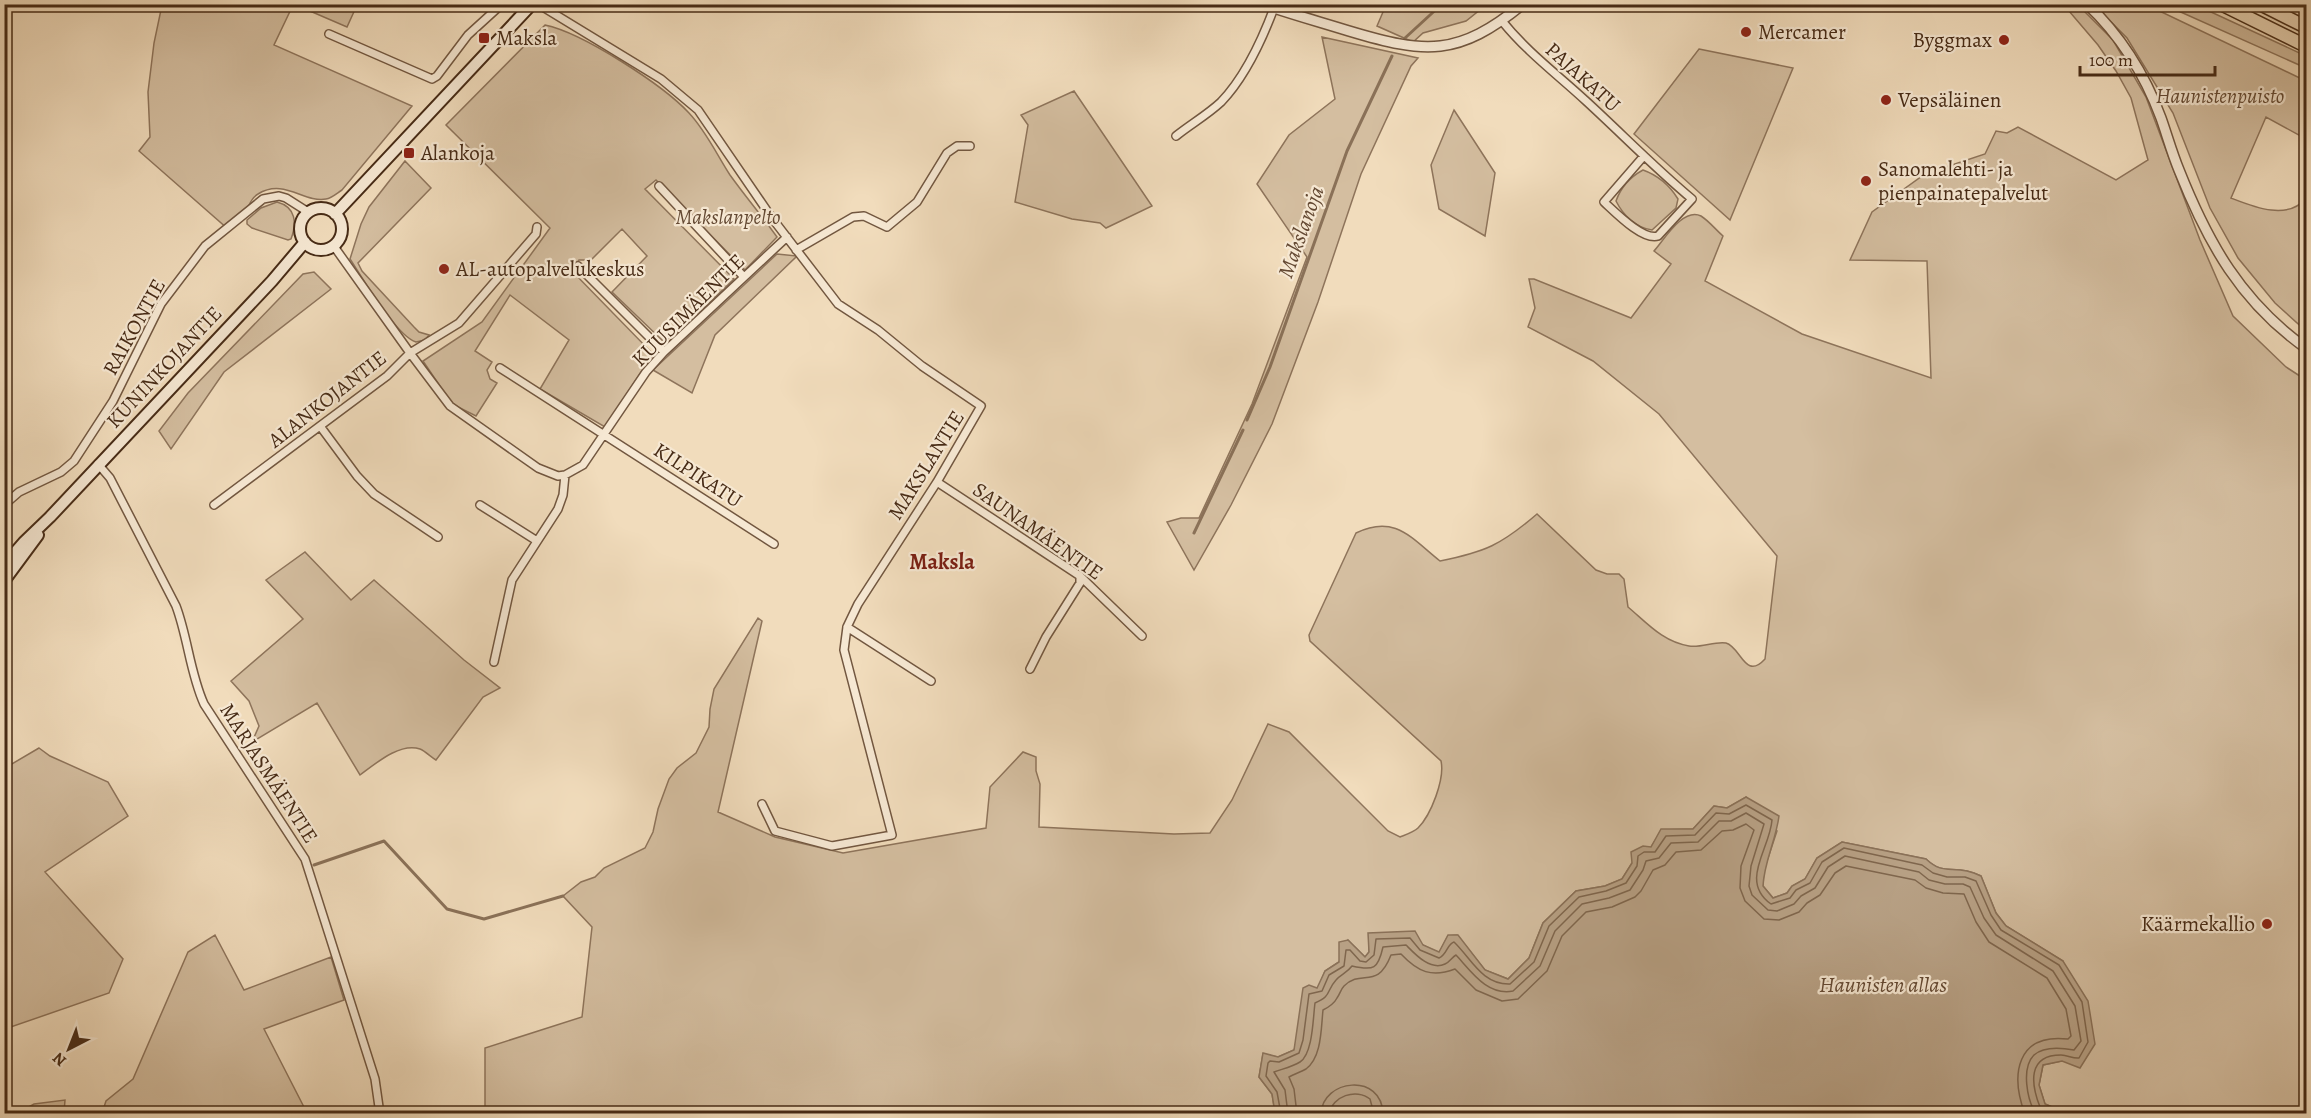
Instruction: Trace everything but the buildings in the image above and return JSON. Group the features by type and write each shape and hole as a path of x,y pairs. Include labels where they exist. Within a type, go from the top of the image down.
{"highway":[{"path":"2221,4 2307,46"},
{"path":"2260,4 2307,27"}],"main road":[{"path":"335,214 532,4"},
{"path":"325,208 335,214 341,227 338,240 333,245 315,249 305,242 300,230 303,217 308,212 325,208"},
{"name":"KUNINKOJANTIE","path":"4,565 272,281 305,242"},
{"name":"KUNINKOJANTIE","path":"4,581 50,517"}],"street":[{"path":"328,34 432,79 437,76 468,35 502,4"},
{"name":"MAKSLANTIE","path":"538,4 661,79 698,110 796,250 838,304 878,330 922,366 981,406 938,482 858,604 847,627 844,650 892,835 832,846 776,831 762,804"},
{"path":"1262,5 1384,42 1413,48 1437,47 1479,35 1502,21 1523,4"},
{"path":"2087,4 2117,37 2139,70 2157,108 2199,218 2229,272 2264,313 2307,348"},
{"path":"1176,136 1209,113 1233,87 1266,28 1274,8"},
{"name":"PAJAKATU","path":"1502,21 1527,49 1692,200 1658,236 1653,238 1645,235 1604,202 1643,157"},
{"path":"796,250 853,217 864,216 888,227 917,202 947,153 957,146 970,146"},
{"path":"658,186 744,277"},
{"name":"RAIKONTIE","path":"4,505 19,492 62,472 74,461 113,401 161,304 205,246 263,199 279,196 286,198 308,212"},
{"path":"494,662 512,580 558,509 563,495 565,476 558,476 538,468 450,406 410,353 459,323 536,234 537,226"},
{"name":"KUUSIMÄENTIE","path":"565,476 583,465 646,372 664,352 787,237"},
{"name":"ALANKOJANTIE","path":"214,506 387,376 410,353 333,245"},
{"path":"578,266 664,352"},
{"name":"KILPIKATU","path":"500,368 774,544"},
{"path":"320,426 357,476 374,494 438,537"},
{"name":"MARJASMÄENTIE","path":"98,464 110,478 176,606 183,625 196,685 204,704 305,858 375,1079 380,1113"},
{"name":"SAUNAMÄENTIE","path":"938,482 1080,576 1142,636"},
{"path":"480,505 537,542"},
{"path":"1030,669 1046,637 1080,583 1080,576"},
{"path":"847,627 931,681"}],"green space":[{"path":"162,5 293,5 274,45 412,106 342,190 330,198 318,199 285,190 267,190 255,196 238,222 228,229 139,151 150,137 148,92 154,43"},
{"path":"296,5 357,5 347,27"},
{"path":"1386,5 1486,5 1466,21 1423,33 1413,42 1377,26"},
{"path":"2060,5 2078,5 2113,40 2146,97 2200,240 2233,316 2286,367 2306,380 2306,1113 2067,1114 2045,1104 2039,1085 2043,1065 2062,1061 2063,961 2006,926 1996,913 1981,876 1967,871 1937,867 1926,859 1842,842 1817,858 1805,879 1792,886 1787,893 1773,898 1763,886 1764,870 1777,831 1746,797 1727,808 1714,806 1693,829 1662,830 1651,847 1632,863 1622,879 1605,886 1576,891 1543,923 1529,958 1508,979 1485,970 1457,935 1448,936 1439,953 1423,945 1369,934 1369,952 1365,957 1348,940 1339,962 1325,971 1294,1050 1278,1057 1263,1054 1259,1077 1272,1094 1275,1113 485,1114 485,1048 582,1017 592,927 563,896 581,882 595,877 604,868 645,848 653,832 658,809 669,779 677,768 696,753 709,727 714,689 758,618 762,621 718,812 775,837 843,853 986,828 990,787 1023,752 1036,757 1036,771 1040,784 1039,827 1174,834 1210,833 1232,800 1268,724 1289,732 1388,831 1400,837 1414,831 1428,815 1436,796 1441,777 1441,761 1310,641 1309,635 1356,533 1370,528 1382,526 1402,531 1440,561 1492,546 1537,514 1596,570 1607,574 1619,574 1624,579 1628,607 1663,636 1689,646 1726,643 1736,650 1748,665 1758,665 1765,659 1777,556 1659,414 1593,361 1528,327 1535,308 1529,279 1631,318 1671,264 1654,251 1681,220 1694,214 1707,220 1723,236 1705,281 1802,334 1931,378 1927,261 1850,260 1872,212 1925,174 1985,154 1996,131 2007,133 2018,127 2116,180 2148,160 2131,98 2116,71 2098,45 2069,11"},
{"name":"Haunistenpuisto","path":"2094,5 2147,5 2306,81 2306,139 2266,117 2231,198 2260,208 2280,210 2299,205 2306,198 2306,331 2275,303 2238,258 2210,208 2173,113 2127,38"},
{"path":"2165,5 2196,5 2306,56 2306,68"},
{"name":"Makslanpelto","path":"545,25 580,38 600,49 642,75 677,102 701,127 730,175 777,237 745,270 656,180 645,189 734,279 684,327 664,342 612,292 647,256 622,229 591,260 579,260 571,270 653,354 605,427 540,389 569,340 510,295 475,351 492,362 487,370 490,379 497,383 476,416 452,404 423,361 482,322 550,228 446,125"},
{"path":"1322,37 1418,58 1411,66 1361,174 1318,302 1272,424 1231,505 1194,570 1167,522 1181,518 1199,518 1252,404 1307,257 1257,184 1289,135 1335,99"},
{"path":"1699,49 1793,68 1730,220 1634,134"},
{"path":"1074,91 1152,206 1106,228 1100,223 1072,219 1015,202 1028,125 1021,115"},
{"path":"1454,110 1495,173 1485,236 1439,209 1431,165"},
{"path":"405,161 431,188 358,263 362,271 414,327 419,332 429,335 425,340 416,342 389,318 350,259 369,207"},
{"path":"1643,170 1663,181 1678,199 1676,208 1652,230 1641,227 1631,220 1616,201 1626,183"},
{"path":"277,202 288,208 293,216 294,227 291,239 288,240 252,228 247,224 247,220 261,208"},
{"path":"777,254 797,256 715,335 692,393 653,370"},
{"path":"314,272 331,289 224,372 171,449 159,431 188,393 303,274"},
{"path":"305,552 351,600 374,580 464,660 500,688 483,697 436,760 420,749 404,749 388,755 360,775 317,703 252,742 259,726 249,701 231,681 303,619 266,580"},
{"path":"39,748 50,756 108,782 128,816 45,872 123,959 109,993 5,1029 5,768"},
{"path":"215,935 244,990 331,957 344,1000 264,1029 307,1113 102,1113 106,1101 133,1079 188,952"},
{"path":"65,1100 64,1113 18,1113 34,1104"}],"water":[{"name":"Haunisten allas","path":"1746,797 1779,816 1763,886 1773,898 1787,893 1792,886 1805,879 1817,858 1842,842 1926,859 1937,867 1967,871 1981,876 1996,913 2006,926 2063,961 2088,1001 2095,1044 2080,1068 2062,1061 2043,1065 2039,1085 2045,1104 2067,1113 1362,1114 1359,1107 1334,1113 1275,1113 1272,1094 1259,1077 1263,1053 1278,1057 1294,1050 1303,988 1309,985 1317,988 1325,971 1339,962 1339,942 1348,940 1365,957 1369,952 1368,933 1415,931 1423,945 1439,952 1448,935 1458,935 1485,970 1508,979 1529,958 1543,923 1576,891 1605,886 1622,879 1632,863 1631,852 1643,846 1651,847 1661,829 1693,829 1714,806 1727,808"}],"waterway":[{"name":"Makslanoja","path":"1405,38 1442,4"},
{"name":"Makslanoja","path":"1247,420 1270,367 1347,151 1392,56"},
{"name":"Makslanoja","path":"1194,533 1243,430"},
{"path":"314,865 384,841 447,909 484,919 563,896"}],"place":[{"name":"Mercamer","path":"1746,32"},
{"name":"Maksla","path":"484,38"},
{"name":"Byggmax","path":"2004,40"},
{"name":"Vepsäläinen","path":"1886,100"},
{"name":"Alankoja","path":"409,153"},
{"name":"Sanomalehti- ja pienpainatepalvelut","path":"1866,181"},
{"name":"AL-autopalvelukeskus","path":"444,269"},
{"name":"Käärmekallio","path":"2267,924"}],"district":[{"name":"Maksla","path":"942,562"}]}
